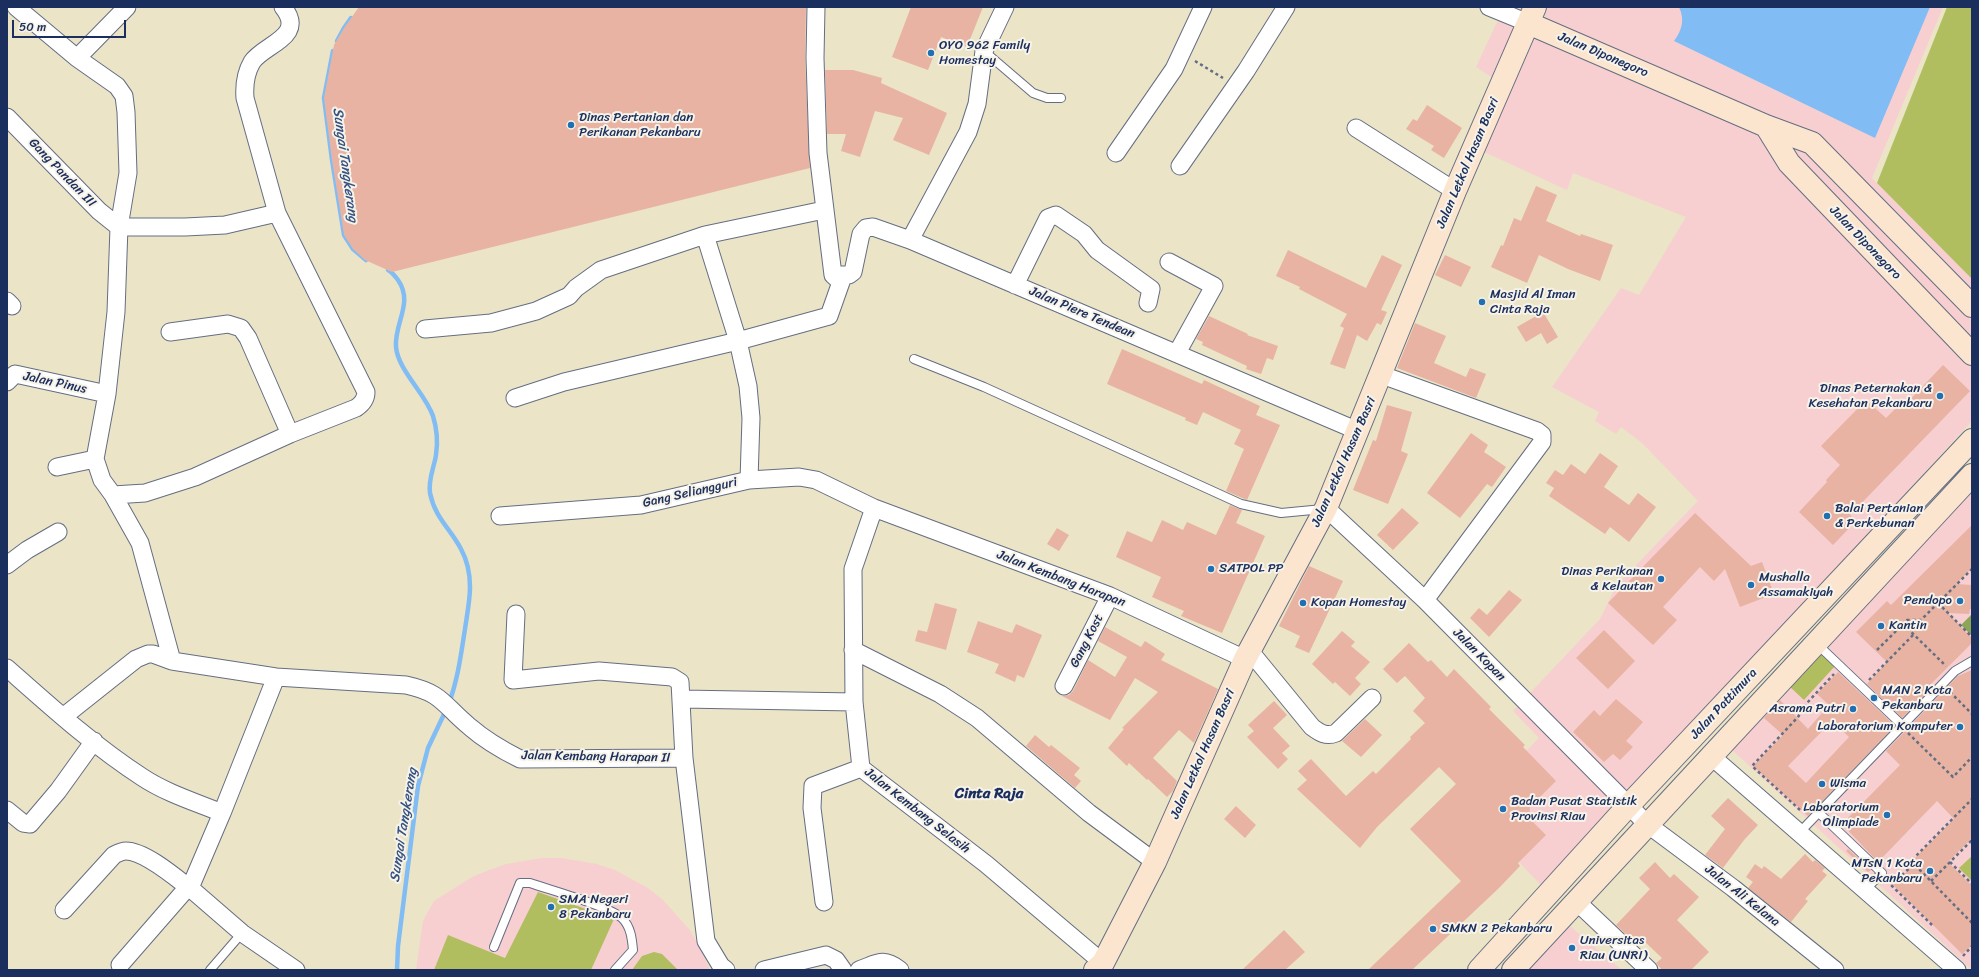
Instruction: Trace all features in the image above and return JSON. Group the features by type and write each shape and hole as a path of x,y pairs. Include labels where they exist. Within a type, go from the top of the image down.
{"main road":[{"name":"Jalan Diponegoro","path":"1532,15 1766,126 1812,143 1972,306"},
{"name":"Jalan Letkol Hasan Basri","path":"1099,966 1155,862 1247,655 1326,508 1382,375 1455,191 1532,15"},
{"name":"Jalan Diponegoro","path":"1766,126 1789,163 1972,354"},
{"name":"Jalan Pattimura","path":"1479,970 1628,806 1972,440"},
{"name":"Jalan Pattimura","path":"1513,970 1972,475"}],"street":[{"path":"16,7 77,58 116,86 124,96 128,173 119,227 116,312 107,394 95,459 102,480 113,495 140,543 172,661"},
{"path":"77,58 127,7"},
{"path":"113,495 145,493 195,477 290,434 356,408 361,405 366,396 366,392 277,213 246,98 244,82 253,61 284,38 290,27 290,19 283,7"},
{"path":"515,398 564,382 738,341 829,316 841,282 833,275 818,153 815,58 816,7"},
{"path":"910,240 968,132 977,104 984,51 1005,7"},
{"path":"1116,153 1174,69 1203,7"},
{"path":"1180,166 1236,85 1286,7"},
{"path":"1489,7 1532,15"},
{"name":"Gang Pandan III","path":"7,117 99,212 119,227"},
{"path":"1356,128 1455,191"},
{"path":"425,328 491,323 536,311 569,296 576,288 600,270 706,235 824,210"},
{"path":"119,227 185,227 225,225 277,213"},
{"path":"1015,284 1048,218 1056,215 1084,234 1097,250 1133,277 1148,286 1151,289 1148,304"},
{"name":"Jalan Piere Tendean","path":"833,275 849,275 853,272 862,234 866,228 873,227 910,240 1015,284 1358,431"},
{"path":"706,235 738,341 748,386 750,410 749,480"},
{"path":"1169,262 1214,286 1177,354"},
{"path":"170,332 228,324 240,328 248,338 290,434"},
{"name":"Jalan Pinus","path":"7,382 15,374 107,394"},
{"path":"1382,375 1537,431 1542,436 1542,442 1425,600"},
{"path":"57,467 95,459"},
{"name":"Gang Seliangguri","path":"500,516 641,505 749,480 799,477 816,480 874,508"},
{"path":"861,768 854,702 853,569 874,508"},
{"name":"Jalan Kembang Harapan","path":"874,508 1110,596 1247,655"},
{"name":"Jalan Kopan","path":"1326,508 1425,600 1647,824"},
{"path":"7,565 27,550 58,532"},
{"name":"Gang Kost","path":"1064,686 1110,596"},
{"path":"516,614 513,680 598,671 672,677 680,682 684,758 706,941 721,966 726,970"},
{"path":"853,650 940,694 977,718 1089,813 1155,862"},
{"path":"63,717 136,658 153,654 172,661 276,677 222,813 189,887 120,965"},
{"path":"1247,655 1312,727 1320,733 1330,736 1336,733 1372,698"},
{"path":"7,668 63,717 142,777 166,791 222,813"},
{"name":"Jalan Kembang Harapan II","path":"276,677 406,685 424,689 437,695 469,726 497,747 520,759 684,758"},
{"path":"682,699 854,702"},
{"path":"7,810 23,823 30,824 94,741"},
{"path":"1711,756 1958,970"},
{"name":"Jalan Kembang Selasih","path":"824,902 812,808 813,786 861,768 986,864 1099,966"},
{"name":"Jalan Ali Kelana","path":"1647,824 1733,888 1835,970"},
{"path":"64,910 114,854 128,851 158,864 189,887 242,933 296,970"},
{"path":"1576,901 1648,970"},
{"path":"764,970 826,955 836,960 843,970"},
{"path":"859,970 886,961 900,970"}],"lane":[{"path":"984,51 1033,93 1047,98 1061,98"},
{"path":"914,359 984,387 1241,504 1281,513 1326,508"},
{"path":"1816,643 1901,725"},
{"path":"1799,833 1901,725 1953,673 1972,661"},
{"path":"1819,812 1882,873 1865,890"},
{"path":"494,947 520,883 530,883 605,909 622,918 631,933 633,950 616,970"},
{"path":"210,970 242,933"}],"path":[{"path":"1182,53 1236,85"},
{"path":"1877,650 1906,620 1921,620 1972,569"},
{"path":"1938,602 1972,637"},
{"path":"1903,624 1953,673"},
{"path":"1863,687 1914,634"},
{"path":"1811,820 1752,766 1798,717 1806,704 1841,666"},
{"path":"1942,684 1972,714"},
{"path":"1901,725 1953,777 1972,757"},
{"path":"1972,799 1911,861 1972,923"},
{"path":"1931,881 1972,840"},
{"path":"1950,862 1972,884"},
{"path":"1914,864 1891,885 1935,928"},
{"path":"1957,950 1963,956 1972,946"}],"shaded area":[{"path":"1504,7 1943,7 1872,178 1972,279 1972,421 1543,887 1468,809 1539,738 1513,711 1600,619 1616,586 1698,501 1642,443 1621,427 1616,434 1595,421 1599,412 1552,387 1621,288 1639,295 1686,217 1573,173 1567,190 1482,151 1508,88 1476,67"},
{"name":"MAN 2 Kota Pekanbaru","path":"1972,487 1972,970 1730,748"},
{"name":"SMA Negeri 8 Pekanbaru","path":"542,858 561,858 597,864 615,870 648,888 663,900 689,929 699,945 710,970 416,970 423,921 434,901 472,877 489,870 506,864"},
{"name":"Universitas Riau (UNRI)","path":"1570,926 1622,970 1528,970"}],"green space":[{"path":"1947,7 1972,7 1972,279 1877,183"},
{"path":"1972,614 1972,636 1961,625"},
{"path":"1821,651 1836,665 1804,700 1789,686"},
{"path":"1972,856 1972,881 1959,868"},
{"path":"538,892 614,919 591,970 434,970 448,935 505,958"},
{"path":"654,952 662,954 678,970 632,970 642,956"}],"water":[{"path":"1679,7 1930,7 1875,138 1674,41 1682,25 1682,16"}],"building":[{"name":"Dinas Pertanian dan Perikanan Pekanbaru","path":"359,7 806,7 805,58 810,168 392,272 365,260 353,249 344,235 324,98 334,45"},
{"path":"911,7 983,7 967,47 941,37 928,70 892,57"},
{"path":"825,70 853,70 882,78 881,83 947,113 929,155 893,140 903,118 875,111 860,157 841,151 846,134 827,134"},
{"path":"1427,105 1462,128 1444,158 1431,150 1434,146 1406,129 1413,119 1417,121"},
{"path":"1536,186 1557,195 1546,221 1580,236 1581,234 1613,245 1600,281 1568,269 1539,255 1527,283 1491,267 1501,245 1503,246 1514,218 1521,221"},
{"path":"1288,250 1366,288 1382,255 1402,265 1381,310 1387,312 1381,325 1377,323 1367,341 1357,335 1345,369 1330,364 1344,328 1340,326 1347,314 1299,289 1300,287 1276,276"},
{"path":"1445,255 1471,267 1461,287 1435,275"},
{"path":"1543,312 1558,337 1547,344 1541,333 1526,342 1517,327"},
{"path":"1209,316 1248,334 1247,335 1278,346 1273,360 1267,358 1261,374 1246,369 1247,366 1202,345 1203,342 1196,339"},
{"path":"1415,323 1446,336 1434,363 1466,377 1470,368 1486,374 1476,398 1397,368"},
{"path":"1122,349 1202,384 1204,380 1260,406 1256,415 1280,425 1247,500 1226,491 1244,449 1234,444 1241,430 1203,412 1197,425 1185,420 1186,418 1107,384"},
{"path":"1943,365 1970,391 1850,515 1856,521 1833,545 1799,512 1827,482 1826,480 1840,465 1821,446 1866,400 1886,418 1903,401 1906,404"},
{"path":"1387,405 1412,412 1401,451 1408,454 1388,504 1353,490 1373,440 1376,441"},
{"path":"1471,433 1488,445 1484,452 1506,467 1492,487 1487,484 1460,518 1427,493"},
{"path":"1600,453 1618,466 1604,487 1629,505 1638,493 1656,507 1629,542 1610,527 1605,534 1549,496 1554,488 1546,483 1555,470 1563,475 1571,464 1585,474"},
{"path":"1230,505 1242,510 1236,523 1265,536 1222,633 1181,616 1184,611 1152,597 1161,577 1116,557 1127,531 1152,542 1162,520 1183,530 1187,522 1216,535"},
{"path":"1402,508 1419,523 1393,550 1377,535"},
{"name":"Dinas Perikanan & Kelautan","path":"1695,513 1751,566 1762,562 1774,594 1740,607 1725,569 1714,581 1700,567 1663,607 1677,620 1653,645 1608,603"},
{"path":"1972,525 1972,568 1956,584 1972,585 1972,609 1970,609 1969,614 1948,613 1972,638 1972,643 1925,690 1933,686 1902,718 1867,684 1887,662 1856,632 1887,601 1891,605"},
{"path":"1057,528 1069,535 1059,551 1047,544"},
{"path":"1309,566 1343,581 1309,653 1295,647 1300,636 1279,626"},
{"path":"1509,590 1522,600 1489,637 1470,618 1479,608 1487,615"},
{"path":"935,603 957,609 946,650 915,641 918,630 927,632"},
{"path":"978,621 1012,633 1016,624 1042,635 1024,678 1017,675 1015,682 995,673 999,664 967,652"},
{"path":"1105,627 1141,647 1145,641 1165,654 1161,660 1218,689 1194,743 1179,730 1153,758 1177,781 1173,791 1167,797 1129,763 1127,766 1108,748 1124,729 1122,728 1158,692 1135,678 1110,720 1062,696 1069,695 1073,691 1088,660 1115,677 1127,657 1098,641"},
{"path":"1604,630 1635,661 1608,689 1576,658"},
{"path":"1342,631 1355,642 1351,646 1370,662 1355,678 1361,684 1350,696 1335,682 1333,684 1312,664"},
{"path":"1409,643 1428,662 1431,660 1447,677 1454,669 1491,707 1489,709 1525,745 1523,747 1556,781 1530,807 1529,818 1546,835 1518,863 1520,866 1499,888 1412,970 1368,970 1461,881 1410,829 1456,784 1439,767 1377,827 1360,848 1297,789 1307,780 1298,771 1311,759 1346,796 1373,771 1376,774 1425,723 1413,711 1425,698 1405,676 1397,683 1383,669"},
{"path":"1972,670 1972,838 1948,862 1972,886 1972,945 1962,954 1893,885 1914,865 1911,862 1954,819 1937,801 1878,862 1842,824 1900,765 1886,751 1958,676"},
{"path":"1838,672 1895,726 1808,816 1753,766 1783,735 1764,718 1780,700 1808,729 1829,705 1817,694","holes":["1832,721 1849,737 1806,783 1788,766"]},
{"path":"1616,699 1643,722 1626,741 1633,747 1620,760 1613,754 1604,762 1573,732 1594,710 1600,716"},
{"path":"1274,701 1287,715 1273,728 1290,746 1282,753 1288,759 1278,769 1247,737 1254,731 1248,725"},
{"path":"1365,719 1382,735 1361,757 1342,741"},
{"path":"1035,735 1049,747 1051,745 1080,768 1074,775 1081,781 1075,788 1026,746"},
{"path":"1728,798 1758,825 1744,840 1723,868 1705,855 1725,829 1711,816"},
{"path":"1236,806 1256,825 1245,838 1224,819"},
{"path":"1848,849 1871,870 1868,872 1846,851"},
{"path":"1805,854 1813,862 1815,860 1825,868 1822,871 1827,875 1805,899 1808,901 1791,922 1748,888 1753,882 1746,877 1755,864 1762,869 1764,866 1781,879"},
{"path":"1655,862 1670,878 1674,874 1699,897 1677,920 1709,952 1691,970 1662,970 1656,963 1662,958 1643,940 1638,945 1616,925 1650,889 1639,878"},
{"path":"1284,930 1305,952 1285,970 1242,970"}],"waterway":[{"name":"Sungai Tangkerang","path":"337,41 351,18"},
{"name":"Sungai Tangkerang","path":"333,51 324,98 332,160 344,235 353,249 366,260"},
{"name":"Sungai Tangkerang","path":"388,270 398,280 404,297 404,305 396,338 398,356 406,373 429,407 433,416 437,436 437,450 430,478 430,493 432,502 439,516 463,553 469,577 470,597 462,648 457,676 449,703"},
{"name":"Sungai Tangkerang","path":"397,970 398,946 418,786 428,748 446,710"}],"place":[{"name":"OYO 962 Family Homestay","path":"931,53"},
{"name":"Dinas Pertanian dan Perikanan Pekanbaru","path":"571,125"},
{"name":"Masjid Al Iman Cinta Raja","path":"1482,302"},
{"name":"Dinas Peternakan & Kesehatan Pekanbaru","path":"1940,396"},
{"name":"Balai Pertanian & Perkebunan","path":"1827,516"},
{"name":"SATPOL PP","path":"1211,569"},
{"name":"Dinas Perikanan & Kelautan","path":"1661,579"},
{"name":"Mushalla Assamakiyah","path":"1751,585"},
{"name":"Pendopo","path":"1960,601"},
{"name":"Kopan Homestay","path":"1303,603"},
{"name":"Kantin","path":"1881,626"},
{"name":"MAN 2 Kota Pekanbaru","path":"1874,698"},
{"name":"Asrama Putri","path":"1853,709"},
{"name":"Laboratorium Komputer","path":"1960,727"},
{"name":"Wisma","path":"1822,784"},
{"name":"Badan Pusat Statistik Provinsi Riau","path":"1503,809"},
{"name":"Laboratorium Olimpiade","path":"1887,815"},
{"name":"MTsN 1 Kota Pekanbaru","path":"1930,871"},
{"name":"SMA Negeri 8 Pekanbaru","path":"551,907"},
{"name":"SMKN 2 Pekanbaru","path":"1433,929"},
{"name":"Universitas Riau (UNRI)","path":"1572,948"}],"district":[{"name":"Cinta Raja","path":"989,794"}]}
